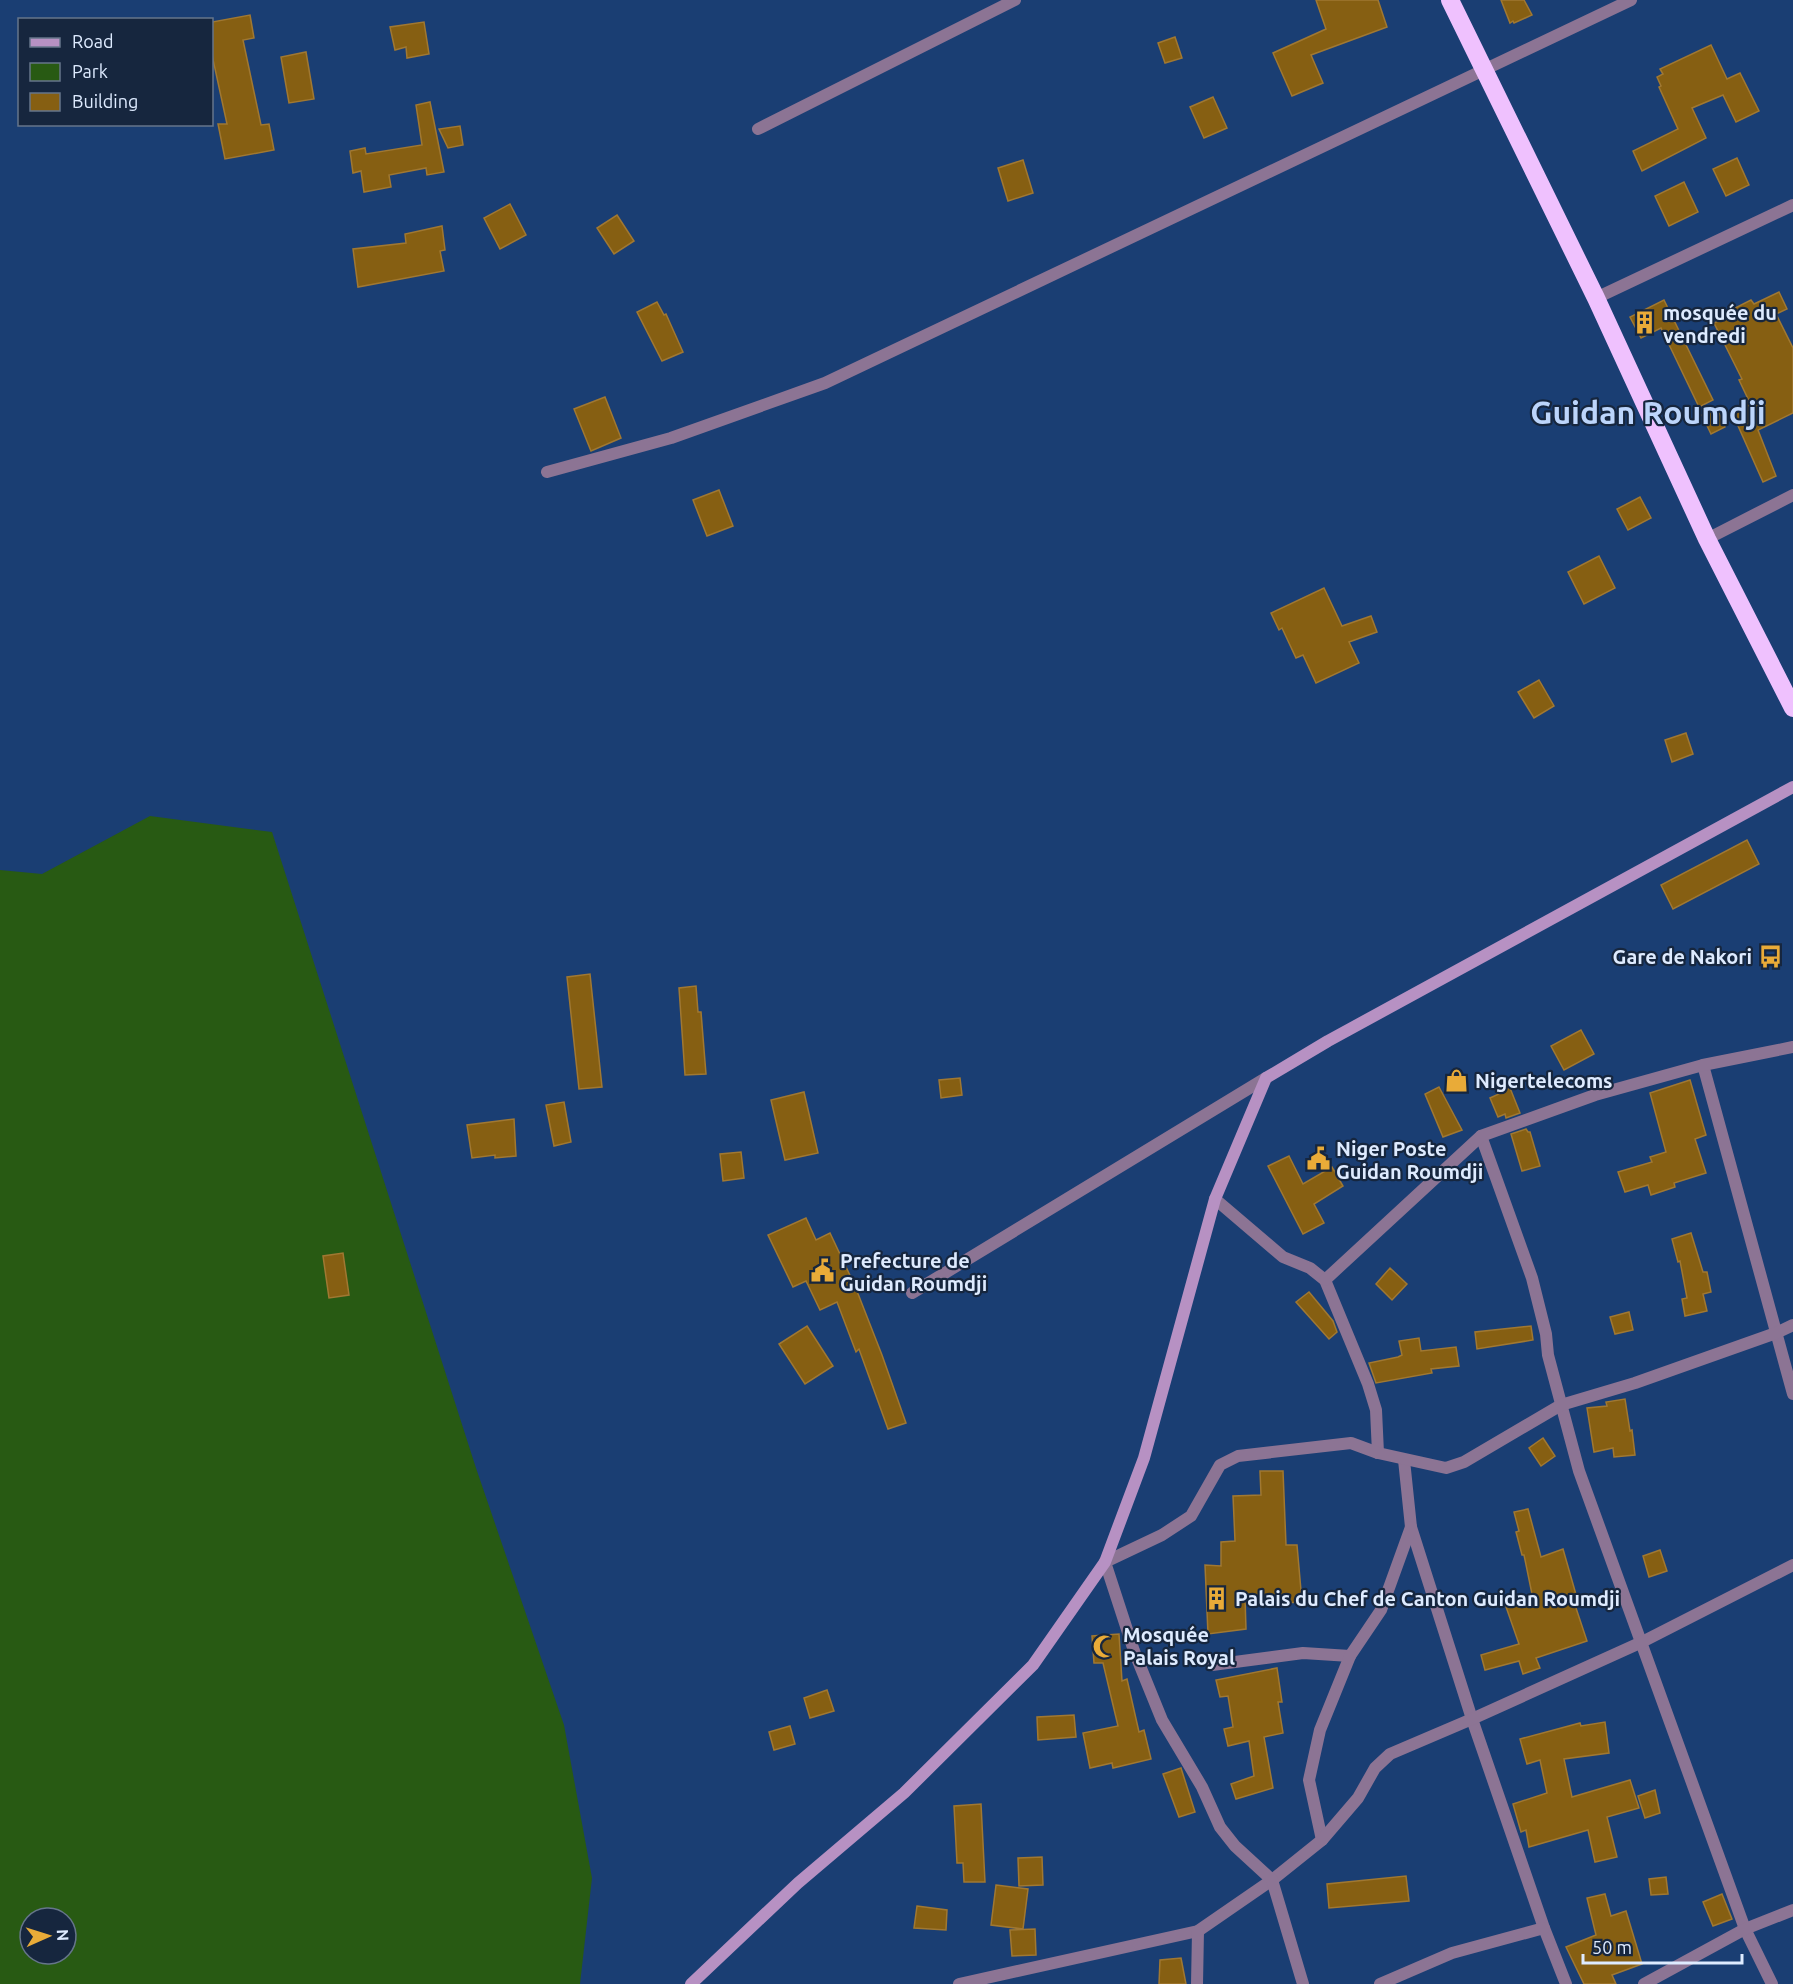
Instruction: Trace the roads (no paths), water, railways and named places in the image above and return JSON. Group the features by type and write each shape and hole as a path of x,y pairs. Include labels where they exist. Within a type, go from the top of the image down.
{"highway":[{"path":"1450,0 1596,298 1707,539 1793,708"}],"street":[{"path":"758,129 1015,0"},
{"path":"547,472 671,438 825,383 1631,0"},
{"path":"1596,298 1793,205"},
{"path":"1707,539 1793,495"},
{"path":"912,1293 1338,1035 1793,787"},
{"path":"1325,1280 1481,1136 1595,1095 1703,1065 1793,1047"},
{"path":"1703,1065 1793,1394"},
{"path":"692,1984 798,1883 904,1793 1033,1665 1105,1562 1144,1458 1215,1199 1266,1078"},
{"path":"1481,1136 1532,1278 1546,1334 1548,1355 1579,1471 1745,1929 1772,1984"},
{"path":"1215,1199 1283,1257 1310,1268 1325,1280 1368,1384 1376,1410 1378,1453"},
{"path":"1105,1562 1162,1535 1191,1516 1220,1465 1239,1456 1351,1443 1404,1460 1446,1468 1464,1462 1561,1405 1635,1383 1793,1325"},
{"path":"1404,1460 1411,1527 1472,1719 1544,1928 1566,1984"},
{"path":"1322,1840 1310,1780 1320,1730 1350,1656 1381,1610 1411,1527"},
{"path":"1105,1562 1134,1651 1162,1720 1202,1787 1220,1827 1235,1846 1272,1880 1303,1984"},
{"path":"959,1984 1198,1931 1272,1880 1322,1840 1358,1798 1375,1768 1390,1754 1642,1642 1793,1565"},
{"path":"1212,1665 1303,1653 1350,1656"},
{"path":"1644,1984 1745,1929 1793,1910"},
{"path":"1380,1984 1452,1953 1544,1928"},
{"path":"1197,1984 1198,1931"}],"place":[{"name":"mosquée du vendredi","path":"1645,323"},
{"name":"Gare de Nakori","path":"1770,956"},
{"name":"Nigertelecoms","path":"1457,1080"},
{"name":"Niger Poste Guidan Roumdji","path":"1318,1159"},
{"name":"Prefecture de Guidan Roumdji","path":"822,1271"},
{"name":"Palais du Chef de Canton Guidan Roumdji","path":"1217,1598"},
{"name":"Mosquée Palais Royal","path":"1105,1646"}],"district":[{"name":"Guidan Roumdji","path":"1648,412"}]}
